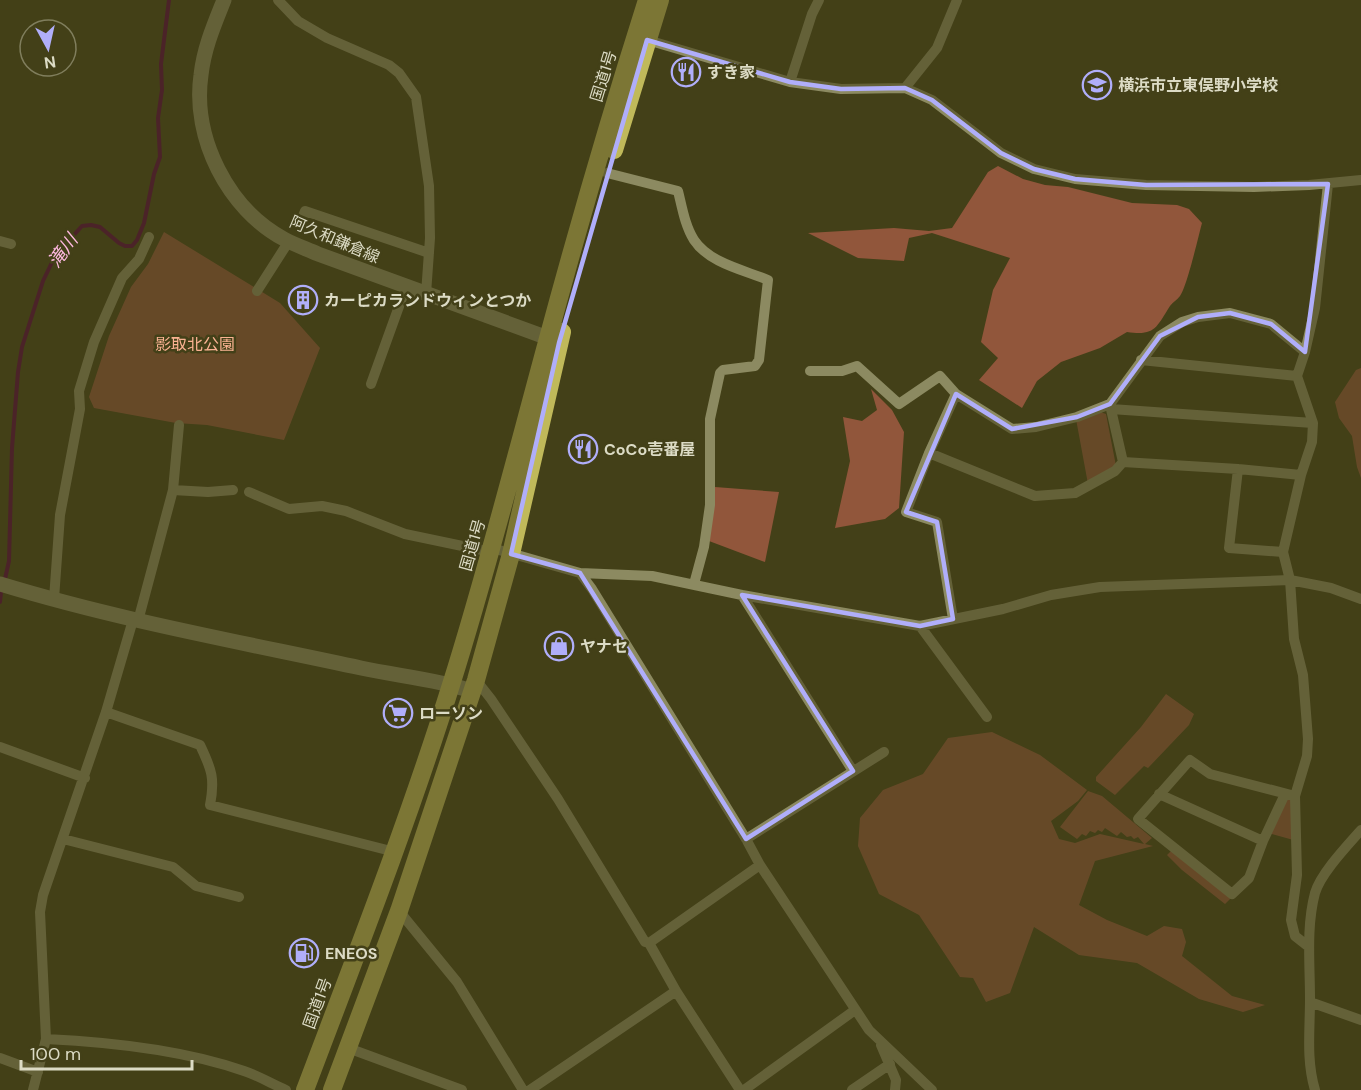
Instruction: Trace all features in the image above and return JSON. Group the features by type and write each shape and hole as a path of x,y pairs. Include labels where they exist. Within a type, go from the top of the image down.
{"highway":[{"name":"国道1号","path":"332,1090 399,911 474,685 511,554 554,340 607,173 641,39 647,0"},
{"name":"国道1号","path":"305,1090 395,852 451,684 641,39 660,0"}],"main road":[{"name":"阿久和鎌倉線","path":"224,0 208,40 201,75 200,96 205,135 214,160 234,197 260,221 289,241 318,254 554,340"},
{"path":"0,584 135,621 396,676 474,685"}],"street":[{"path":"278,0 298,21 327,38 389,65 399,73 416,97 429,186 429,253 426,294"},
{"path":"790,82 812,14 819,0"},
{"path":"905,88 937,48 957,0"},
{"path":"641,39 790,82 842,89 905,88 932,100 1001,153 1034,169 1075,179 1146,185 1254,187 1328,184 1361,180"},
{"path":"607,173 678,191 695,241 720,261 768,280 759,360 755,366 723,370 720,373 713,398 709,440 710,505 704,548 694,584"},
{"path":"1290,795 1210,774 1190,760 1138,819 1232,894 1249,878 1263,841 1290,795 1307,756 1308,739 1303,675 1292,621 1290,580 1283,552 1301,475 1312,442 1313,423 1297,376 1315,308 1328,184"},
{"path":"300,225 305,211 429,253"},
{"path":"54,599 60,515 80,409 80,391 93,342 122,278 139,259 149,237"},
{"path":"257,291 289,241"},
{"path":"371,384 406,287"},
{"path":"1123,462 1111,406 1141,360 1160,336 1182,322 1198,316 1230,313 1271,324 1305,352"},
{"path":"1141,360 1297,376"},
{"path":"810,370 842,371 857,366 899,404 940,376 956,394 1012,429 1077,417 1111,406 1313,423"},
{"path":"953,619 937,522 906,512 929,453 956,394"},
{"path":"33,1090 46,1039 40,912 43,895 85,778 135,621 173,490 179,425"},
{"path":"929,453 1035,496 1075,493 1115,471 1123,462"},
{"path":"1123,462 1301,475"},
{"path":"1238,469 1229,548 1283,552"},
{"path":"173,490 208,492 233,490"},
{"path":"249,492 289,509 322,506 346,510 405,534 511,554 580,573 651,576 742,595 920,626 1003,609 1061,593 1100,587 1290,580 1331,588 1361,600"},
{"path":"580,573 592,589 760,865 855,1010 878,1039 903,1060 932,1090"},
{"path":"742,595 853,771"},
{"path":"920,626 987,717"},
{"path":"474,685 491,699 558,800 645,942 649,943 676,991 742,1090 855,1010"},
{"path":"106,712 200,745 214,785 210,805 395,852"},
{"path":"0,747 85,778"},
{"path":"746,839 884,752"},
{"path":"1159,794 1263,841"},
{"path":"1290,795 1297,875 1291,920 1295,936 1309,947"},
{"path":"1316,1090 1310,1062 1309,947 1316,891 1325,875 1361,830"},
{"path":"63,839 171,866 196,886 239,897"},
{"path":"649,943 760,865"},
{"path":"399,911 457,982 523,1090"},
{"path":"530,1090 676,991"},
{"path":"1310,1002 1361,1020"},
{"path":"46,1039 96,1042 177,1055 245,1071 286,1090"},
{"path":"878,1039 896,1080 895,1090"},
{"path":"348,1048 462,1090"},
{"path":"0,1058 38,1072"},
{"path":"852,1090 890,1064"}],"highlighted area":[{"path":"647,40 790,82 841,89 905,88 932,100 1001,153 1034,169 1075,179 1146,185 1328,184 1305,352 1271,324 1230,313 1198,317 1160,336 1110,404 1077,417 1012,429 956,394 906,512 937,522 953,619 920,626 742,595 853,771 746,839 580,573 511,554 559,343"}],"green space":[{"path":"998,166 1023,179 1045,185 1068,187 1132,203 1177,205 1189,209 1202,223 1183,291 1158,325 1144,333 1127,332 1100,348 1061,362 1037,381 1022,408 979,380 998,358 981,342 993,290 1010,258 932,233 909,238 904,261 858,258 808,233 894,228 929,231 952,228 988,172"},
{"name":"影取北公園","path":"164,232 280,303 320,348 284,440 207,425 176,423 94,408 89,397 109,336 131,287 148,264"},
{"path":"1361,368 1361,478 1352,436 1339,418 1335,402 1356,370"},
{"path":"871,389 892,410 904,432 899,508 885,519 835,528 850,461 843,417 862,421 877,410"},
{"path":"1100,412 1106,414 1116,466 1088,484 1076,419"},
{"path":"715,487 779,492 765,562 709,541"},
{"path":"1166,694 1194,714 1189,725 1148,768 1144,766 1115,795 1096,781 1096,777 1141,727"},
{"path":"992,732 1040,755 1087,790 1078,801 1051,821 1059,839 1075,843 1100,834 1144,844 1138,837 1134,839 1131,836 1127,837 1121,832 1117,836 1105,828 1102,832 1090,831 1086,836 1082,834 1077,839 1060,827 1088,791 1102,796 1152,838 1145,844 1153,846 1095,861 1079,905 1107,920 1147,936 1164,926 1182,929 1186,942 1182,956 1232,996 1265,1005 1243,1012 1199,999 1137,963 1079,955 1034,927 1010,993 986,1002 973,978 960,977 919,915 879,894 858,846 860,818 883,790 923,774 948,738"},
{"path":"1285,794 1295,796 1297,841 1268,833"},
{"path":"1173,849 1231,898 1225,904 1182,870 1167,855"}],"waterway":[{"name":"滝川","path":"5,579 9,561 12,448 22,347 43,281 55,256 82,226 100,227 125,246 132,246 137,240 144,223 154,174 160,157 158,118 162,90 161,64 169,0"},
{"name":"滝川","path":"0,602 1,592"}],"place":[{"name":"すき家","path":"686,72"},
{"name":"横浜市立東俣野小学校","path":"1097,85"},
{"name":"カーピカランドウィンとつか","path":"303,300"},
{"name":"CoCo壱番屋","path":"583,449"},
{"name":"ヤナセ","path":"559,646"},
{"name":"ローソン","path":"398,713"},
{"name":"ENEOS","path":"304,953"}]}
